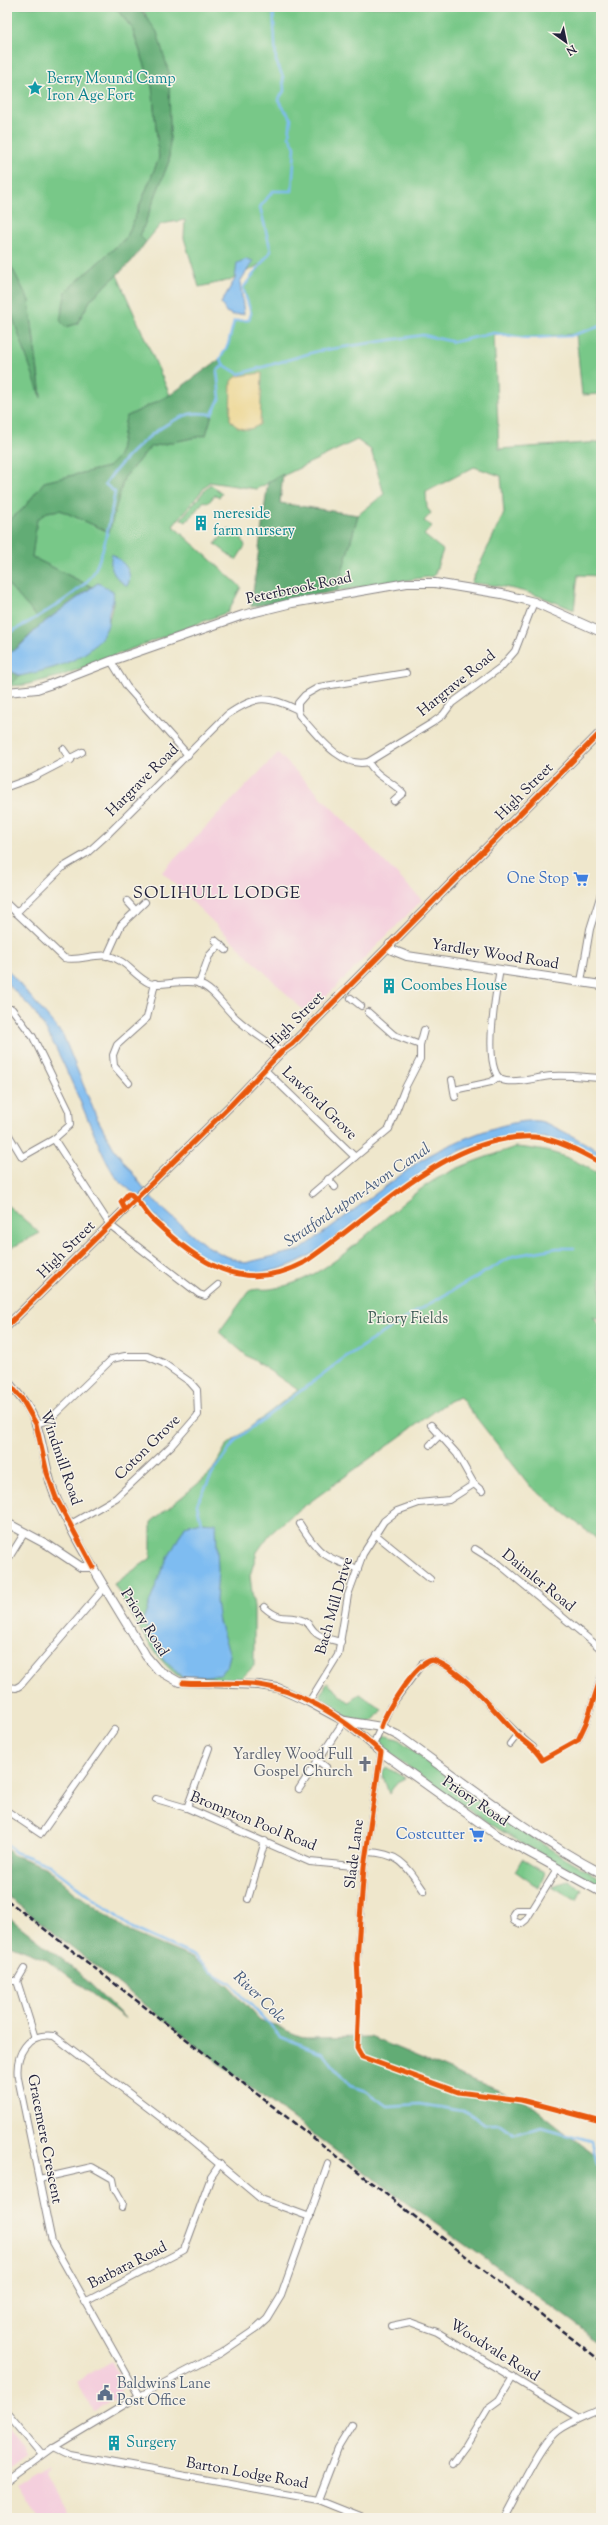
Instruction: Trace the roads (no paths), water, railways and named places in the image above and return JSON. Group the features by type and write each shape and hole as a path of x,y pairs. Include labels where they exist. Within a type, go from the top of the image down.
{"street":[{"name":"Peterbrook Road","path":"7,692 37,689 111,661 243,615 292,603 384,586 436,583 502,594 534,602 601,632"},
{"name":"Hargrave Road","path":"16,913 63,867 87,853 109,834 227,715 247,702 262,698 275,699 298,710 299,715 337,754 347,761 360,764 368,762 432,723 443,715 452,704 501,667 515,650 534,602"},
{"path":"111,661 127,687 188,755"},
{"path":"298,710 298,703 305,695 319,687 406,673"},
{"name":"High Street","path":"7,1326 265,1070 281,1052 292,1044 601,732"},
{"path":"63,749 71,760"},
{"path":"7,787 32,778 71,760 82,752"},
{"path":"368,762 378,777 391,782 403,793 394,801"},
{"path":"580,982 590,929 601,894"},
{"path":"127,901 136,911"},
{"path":"107,956 121,925 145,902"},
{"path":"7,904 64,958 70,959 95,955 107,956 120,959 133,973 150,984 192,981 209,988 237,1020 281,1052"},
{"path":"199,984 209,956 218,942 226,950"},
{"name":"Yardley Wood Road","path":"390,944 392,950 407,956 601,985"},
{"path":"500,969 492,1012 491,1041 495,1070 498,1077 506,1081 553,1076 601,1078"},
{"path":"128,1083 114,1066 113,1055 117,1045 147,1018 155,983"},
{"path":"351,998 361,1006"},
{"path":"7,1009 12,1009 33,1037 69,1111 72,1121 70,1125 54,1139 22,1157 7,1132"},
{"path":"368,1012 394,1035 420,1045"},
{"name":"Lawford Grove","path":"313,1193 389,1129 420,1059 420,1045 424,1030"},
{"name":"Lawford Grove","path":"265,1070 355,1157"},
{"path":"454,1090 491,1082 498,1077"},
{"path":"452,1080 456,1097"},
{"path":"54,1139 110,1225 200,1294 205,1296 218,1285"},
{"path":"328,1179 336,1187"},
{"name":"Coton Grove","path":"36,1424 49,1420 112,1359 125,1356 155,1358 190,1382 197,1390 198,1415 172,1445 116,1498 69,1526"},
{"name":"Windmill Road","path":"7,1381 22,1399 36,1424 47,1473 56,1498 69,1526 93,1567"},
{"path":"431,1425 457,1454 474,1484 482,1491"},
{"path":"430,1445 440,1435"},
{"name":"Bach Mill Drive","path":"309,1702 338,1655 348,1596 363,1554 384,1521 397,1511 419,1502 449,1500 474,1484"},
{"path":"7,1523 25,1532 81,1567 93,1567"},
{"path":"300,1524 314,1547 327,1557 358,1568"},
{"path":"7,1561 25,1532"},
{"path":"375,1534 430,1579"},
{"name":"Daimler Road","path":"476,1550 499,1564 601,1649"},
{"name":"Priory Road","path":"93,1567 146,1656 158,1670 174,1681 192,1684 259,1685 278,1688 309,1702 344,1721 382,1752 497,1835 601,1892"},
{"path":"7,1687 16,1688 21,1685 105,1587"},
{"path":"264,1607 273,1615 286,1620 296,1618 304,1621 315,1633 341,1642"},
{"path":"373,1745 381,1728 384,1717 408,1682 422,1664 432,1660 460,1677 517,1735 534,1747"},
{"path":"578,1740 586,1723 601,1676"},
{"path":"299,1789 344,1721"},
{"name":"Priory Road","path":"344,1721 381,1728 399,1736 572,1858 601,1873"},
{"path":"7,1811 41,1834 114,1730"},
{"path":"510,1744 517,1735"},
{"path":"187,1808 209,1748"},
{"name":"Slade Lane","path":"357,1959 364,1867 382,1752"},
{"path":"317,1760 326,1767"},
{"name":"Brompton Pool Road","path":"156,1799 187,1808 310,1862 364,1867"},
{"path":"248,1899 265,1841"},
{"path":"367,1852 384,1852 394,1856 406,1864 424,1891"},
{"path":"532,1910 558,1868"},
{"path":"7,1981 17,1980 22,1976 24,1969"},
{"path":"17,1980 35,2038 47,2035 64,2043 220,2164 261,2199 310,2217"},
{"name":"Gracemere Crescent","path":"35,2038 21,2049 16,2067 52,2242 139,2396"},
{"name":"Barbara Road","path":"85,2302 184,2250 211,2177 220,2164"},
{"path":"7,2480 54,2447 139,2396 221,2354 256,2330 267,2319 280,2296 328,2164"},
{"path":"39,2179 92,2167 113,2179 115,2189 123,2203 122,2208"},
{"name":"Woodvale Road","path":"391,2326 410,2322 437,2332 513,2377 558,2407 578,2417"},
{"path":"452,2464 466,2445 488,2408 499,2400 513,2377"},
{"path":"504,2518 546,2445 556,2432 578,2417 599,2410 601,2417"},
{"path":"7,2413 42,2455"},
{"path":"318,2500 338,2448 352,2425"},
{"name":"Barton Lodge Road","path":"54,2447 70,2455 318,2500 363,2518"}],"water":[{"path":"247,259 253,261 240,282 244,314 233,315 226,312 221,303 235,279 237,263"},
{"path":"112,554 124,564 129,572 130,576 127,586 119,580 112,569"},
{"path":"98,583 113,591 114,597 109,612 108,625 102,637 93,647 83,655 71,661 45,670 20,676 9,670 8,654 19,647 42,624"},
{"path":"7,969 63,1035 96,1116 113,1147 152,1199 204,1244 223,1255 245,1263 300,1250 421,1160 446,1147 478,1133 494,1128 525,1121 543,1122 601,1152 601,1160 564,1143 530,1136 498,1138 467,1148 438,1163 409,1182 319,1250 296,1263 271,1271 257,1273 239,1272 221,1266 187,1246 118,1180 107,1163 56,1048 32,1009 7,983"},
{"path":"200,1522 216,1523 218,1570 216,1601 219,1622 230,1655 227,1667 220,1675 183,1678 160,1656 143,1620 162,1569 185,1526"}],"waterway":[{"path":"273,7 276,61 283,77 284,91 278,100 291,119 289,136 295,147 292,191 273,191 260,207 271,251 243,288 251,313 249,320 234,321 228,345 220,359 224,365 239,374 318,351 423,335 454,342 494,333 526,338 570,336 601,326"},
{"path":"7,634 68,598 88,580 94,572 102,553 115,492 105,484 132,452 166,425 178,418 190,414 212,414 220,398 217,371 224,365"},
{"path":"201,1523 197,1504 214,1471 237,1439 344,1358 422,1308 513,1256 557,1248 574,1248"},
{"name":"River Cole","path":"7,1844 15,1852 49,1865 132,1928 194,1956 209,1971 231,1984 281,2037 323,2053 350,2086 365,2090 388,2106 420,2104 469,2112 485,2124 500,2124 514,2134 542,2127 591,2141 596,2163 601,2167"}],"railway":[{"path":"7,1900 601,2361"}],"place":[{"name":"Berry Mound Camp Iron Age Fort","path":"35,88"},
{"name":"mereside farm nursery","path":"201,523"},
{"name":"One Stop","path":"581,879"},
{"name":"Coombes House","path":"389,986"},
{"name":"Yardley Wood Full Gospel Church","path":"365,1764"},
{"name":"Costcutter","path":"477,1835"},
{"name":"Baldwins Lane Post Office","path":"105,2393"},
{"name":"Surgery","path":"114,2443"}],"district":[{"name":"SOLIHULL LODGE","path":"217,894"}],"water label":[{"name":"Stratford-upon-Avon Canal","path":"358,1196"}],"park label":[{"name":"Priory Fields","path":"408,1319"}]}
